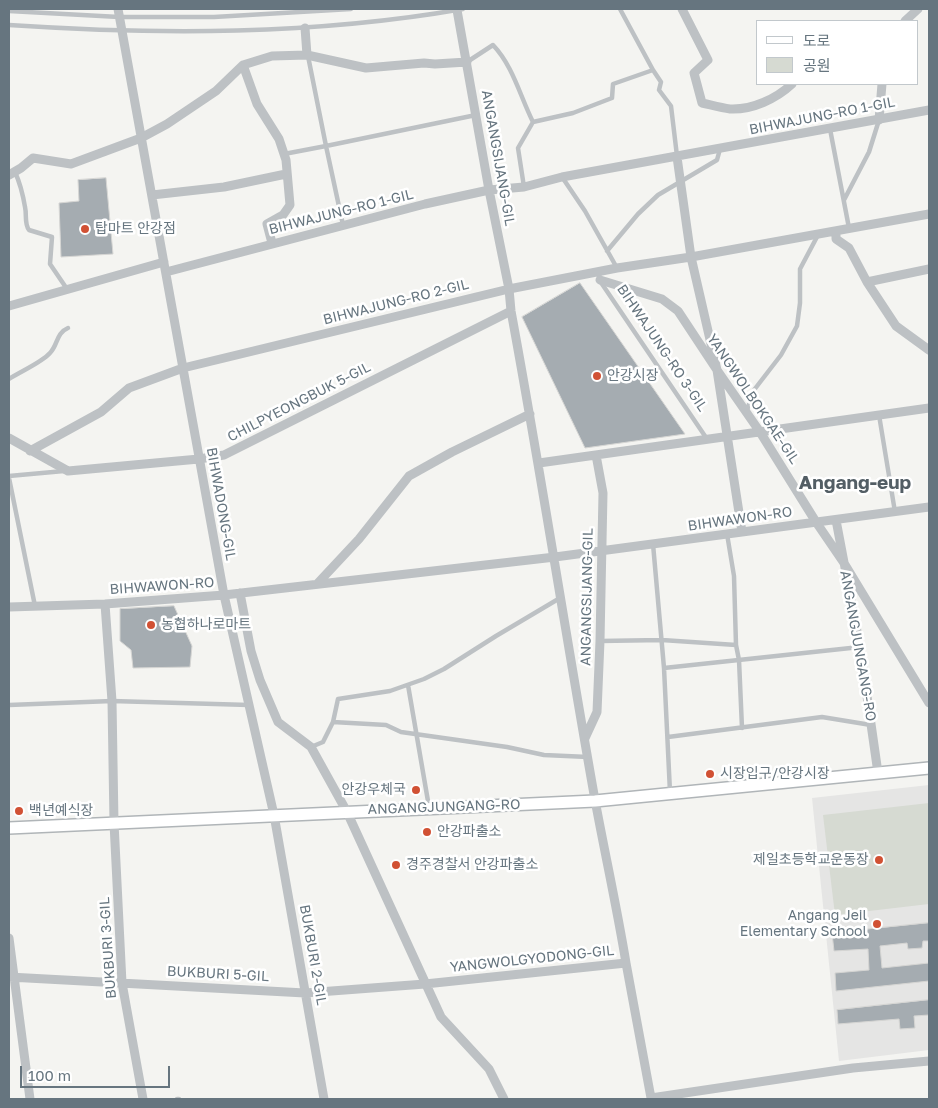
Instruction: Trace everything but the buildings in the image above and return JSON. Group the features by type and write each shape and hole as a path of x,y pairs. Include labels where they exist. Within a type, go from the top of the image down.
{"main road":[{"name":"ANGANGJUNGANG-RO","path":"9,828 595,801 929,768"}],"street":[{"name":"ANGANGSIJANG-GIL","path":"460,9 467,62 509,289 511,310"},
{"path":"682,9 708,60 694,73 702,103 730,109 753,107 791,85"},
{"path":"906,20 918,9"},
{"name":"BIHWADONG-GIL","path":"118,13 224,595 274,815"},
{"path":"305,28 308,55"},
{"path":"12,173 33,158 71,164 141,138 167,124 216,91 243,65 272,56 308,55 366,68 424,63 467,62"},
{"path":"243,65 258,104 279,139 284,154 290,205 283,214 267,224 272,243"},
{"path":"879,120 882,85"},
{"name":"BIHWAJUNG-RO 1-GIL","path":"9,306 68,290 490,190 524,187 562,177 929,110"},
{"path":"677,157 691,257"},
{"path":"152,195 224,187 286,174"},
{"name":"BIHWAJUNG-RO 2-GIL","path":"183,368 509,289 597,276 617,268 691,257 929,214"},
{"path":"836,231 836,239 849,248 866,282 896,326 929,350"},
{"name":"BIHWAJUNG-RO 3-GIL","path":"691,257 717,370 742,532"},
{"path":"866,282 929,269"},
{"name":"YANGWOLBOKGAE-GIL","path":"597,276 662,299 678,311 760,432 844,563 929,703"},
{"path":"511,310 554,557"},
{"name":"CHILPYEONGBUK 5-GIL","path":"68,471 199,460 224,455 511,310"},
{"path":"30,451 101,412 129,388 183,368"},
{"path":"539,463 929,408"},
{"path":"317,584 359,539 409,476 452,452 530,414"},
{"path":"9,438 68,471"},
{"name":"ANGANGSIJANG-GIL","path":"585,738 596,712 600,641 603,492 596,455"},
{"name":"BIHWAWON-RO","path":"9,607 105,604 224,595 554,557 929,508"},
{"name":"ANGANGJUNGANG-RO","path":"836,520 860,647 878,773"},
{"name":"ANGANGSIJANG-GIL","path":"554,557 595,801"},
{"path":"240,593 251,651 260,680 278,722 312,747 347,812 441,1016 489,1069 504,1099"},
{"path":"105,604 112,701 114,823"},
{"name":"YANGWOLGYODONG-GIL","path":"426,984 626,964 595,801"},
{"name":"BUKBURI 2-GIL","path":"274,815 324,1099"},
{"name":"BUKBURI 3-GIL","path":"114,823 122,983 143,1099"},
{"path":"9,938 11,977 30,1099"},
{"path":"626,964 650,1099 853,1068 929,1061"},
{"name":"BUKBURI 5-GIL","path":"11,977 305,993 426,984"}],"lane":[{"path":"9,11 214,17 351,9"},
{"path":"9,25 121,31 305,28 423,16 460,9"},
{"path":"620,9 652,70 661,82 659,90 671,106 677,157"},
{"path":"467,62 493,45 499,51 516,81 523,102 533,122"},
{"path":"308,55 343,225"},
{"path":"524,187 518,148 533,122 573,113 612,98 613,84 652,70"},
{"path":"284,154 476,115"},
{"path":"844,200 869,152 879,120"},
{"path":"830,129 849,228"},
{"path":"608,251 651,201 717,160 720,149"},
{"path":"12,173 19,182 26,208 26,225 29,230 52,237 50,264 68,290"},
{"path":"562,177 585,211 617,268"},
{"path":"746,412 754,390 781,355 797,326 800,303 800,270 819,234"},
{"name":"BIHWAJUNG-RO 3-GIL","path":"597,276 707,439"},
{"path":"9,378 45,358 52,352 60,333 68,328"},
{"path":"879,415 895,512"},
{"path":"36,606 9,477 68,471"},
{"path":"727,534 734,576 736,645 740,660 742,728"},
{"path":"653,544 664,668 670,794"},
{"name":"ANGANGSIJANG-GIL","path":"333,722 338,699 390,690 408,685 444,670 496,636 561,598"},
{"path":"600,641 662,640 736,645"},
{"path":"664,668 860,647"},
{"path":"408,685 429,808"},
{"path":"9,705 112,701 249,706"},
{"path":"668,737 822,717 871,725"},
{"path":"312,747 324,742 333,722 386,725 401,732 507,747 544,755 588,757"}],"shaded area":[{"name":"Angang Jeil Elementary School","path":"929,785 929,1050 839,1061 812,798"}],"green space":[{"name":"제일초등학교운동장","path":"929,803 929,904 835,915 823,815"}],"place":[{"name":"탑마트 안강점","path":"85,229"},
{"name":"안강시장","path":"597,376"},
{"name":"농협하나로마트","path":"151,625"},
{"name":"시장입구/안강시장","path":"710,774"},
{"name":"안강우체국","path":"416,790"},
{"name":"백년예식장","path":"19,811"},
{"name":"안강파출소","path":"427,832"},
{"name":"제일초등학교운동장","path":"879,860"},
{"name":"경주경찰서 안강파출소","path":"396,865"},
{"name":"Angang Jeil Elementary School","path":"877,924"}],"district":[{"name":"Angang-eup","path":"855,483"}]}
